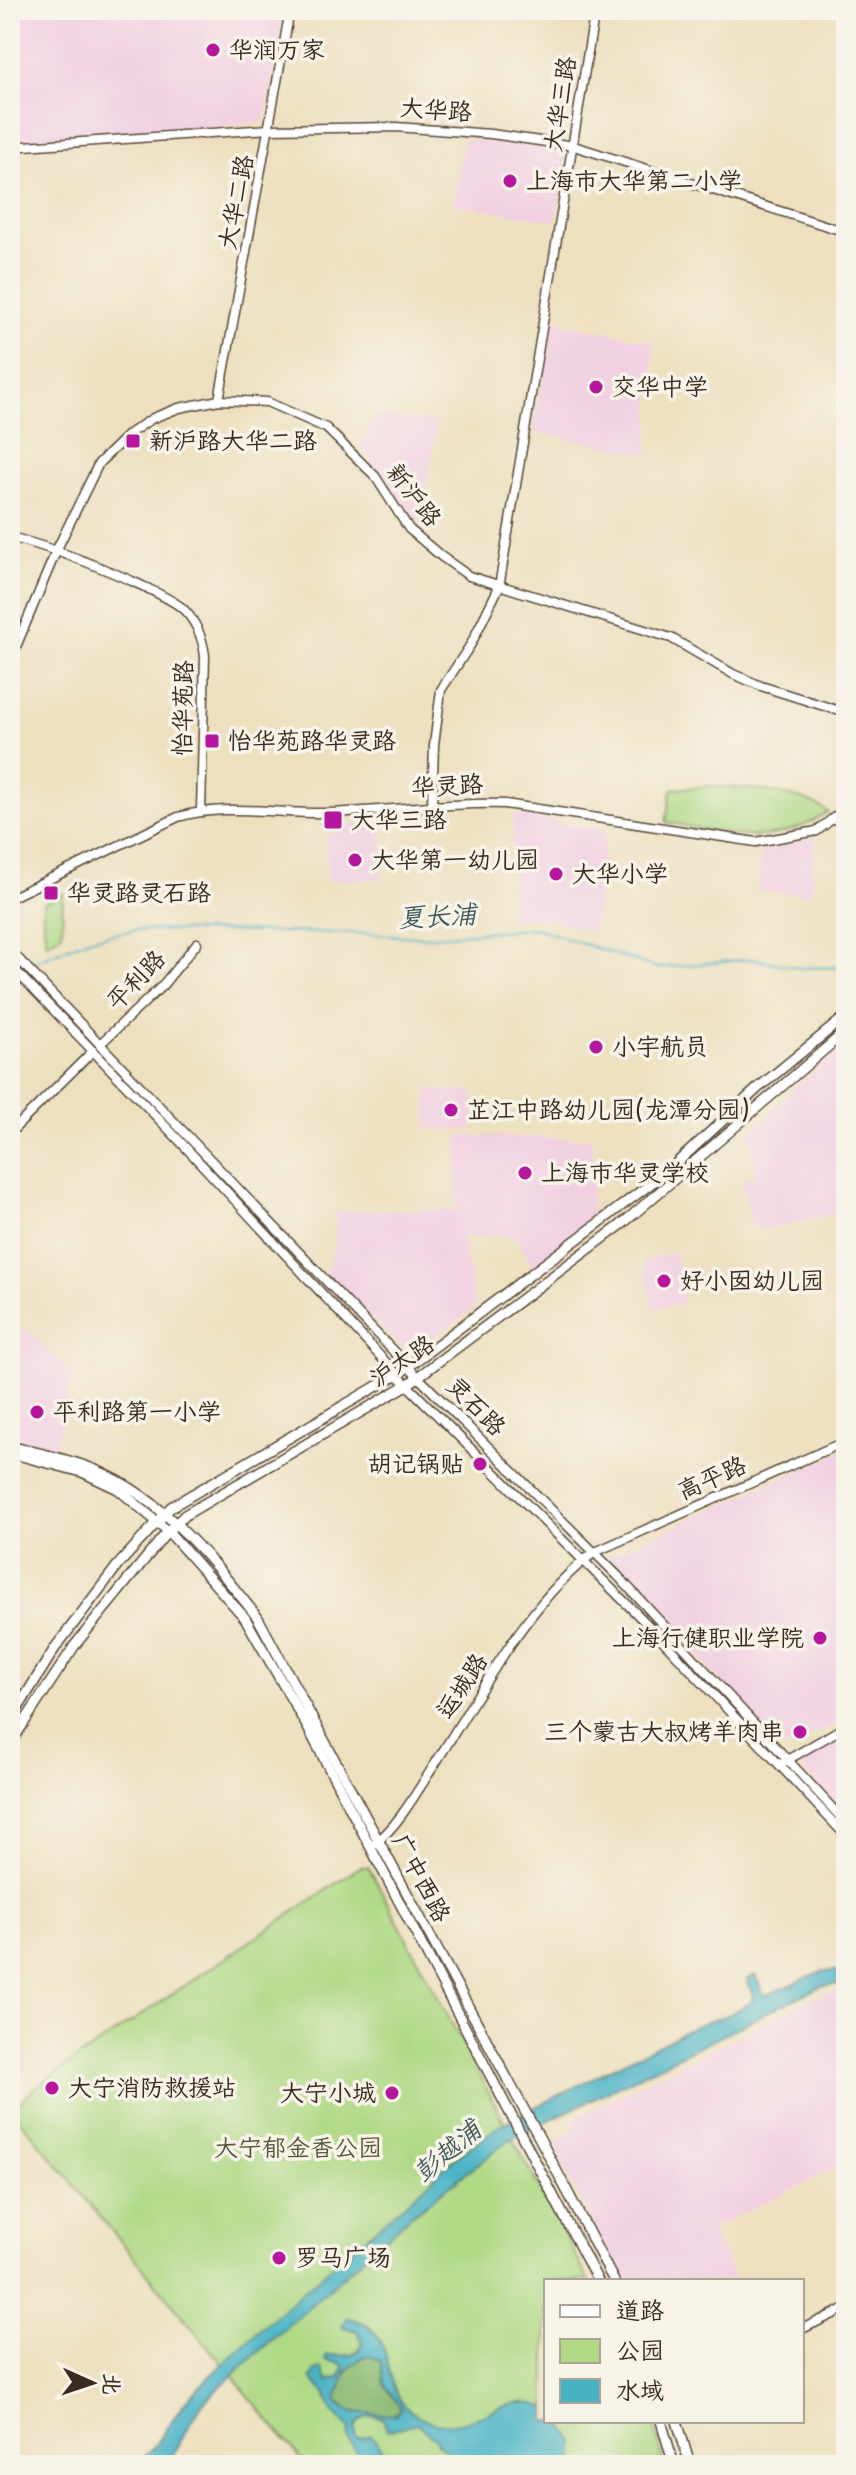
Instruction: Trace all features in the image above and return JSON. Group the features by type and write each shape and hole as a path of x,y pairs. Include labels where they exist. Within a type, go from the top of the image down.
{"main road":[{"name":"沪太路","path":"10,1721 55,1648 118,1565 161,1517 409,1366 669,1170 758,1088 846,1016"},
{"name":"沪太路","path":"10,1744 75,1645 185,1515 418,1377 621,1225 846,1031"},
{"path":"10,1446 84,1465 124,1484 161,1517"},
{"path":"10,1453 82,1472 118,1489 161,1517"},
{"name":"广中西路","path":"161,1517 223,1574 258,1618 613,2279"},
{"name":"广中西路","path":"172,1527 245,1618 308,1728 597,2279"},
{"path":"450,2003 462,1996"},
{"path":"662,2423 674,2465"},
{"path":"678,2423 690,2465"}],"street":[{"name":"大华二路","path":"219,400 290,10"},
{"name":"大华三路","path":"432,806 434,745 441,690 471,644 499,587 595,10"},
{"name":"大华路","path":"10,147 270,129 396,127 491,134 574,146 846,232"},
{"name":"新沪路","path":"10,661 57,549 99,463 130,433 153,418 179,408 219,400 267,402 326,428 375,476 409,529 469,576 671,638 733,674 761,686 846,713"},
{"path":"10,537 57,549"},
{"name":"怡华苑路","path":"57,549 153,591 182,608 203,640 201,810"},
{"name":"华灵路","path":"10,898 178,817 201,810 319,813 474,803 505,804 756,842 817,831 846,808"},
{"name":"平利路","path":"10,1133 162,986 197,943"},
{"name":"灵石路","path":"10,950 407,1385 846,1823"},
{"name":"灵石路","path":"10,965 97,1047 418,1377 595,1552 846,1836"},
{"name":"高平路","path":"595,1552 846,1441"},
{"name":"运城路","path":"369,1847 379,1841 410,1803 528,1619 595,1552"},
{"path":"783,1762 846,1726"},
{"path":"804,2328 846,2308"}],"shaded area":[{"path":"10,10 284,10 265,121 199,129 10,142"},
{"name":"上海市大华第二小学","path":"464,138 563,150 567,158 556,221 453,204"},
{"name":"交华中学","path":"552,321 654,342 648,454 533,432"},
{"path":"376,416 437,422 420,523 408,513 360,447"},
{"name":"大华小学","path":"513,814 606,831 593,932 542,917 511,919"},
{"name":"大华第一幼儿园","path":"382,821 382,878 327,882 327,835 339,834 338,824"},
{"path":"815,837 811,895 757,891 761,851"},
{"path":"846,1045 846,1324 835,1213 766,1229 752,1228 742,1180 757,1176 749,1133 803,1080"},
{"name":"芷江中路幼儿园(龙潭分园)","path":"428,1090 474,1091 473,1130 427,1129"},
{"path":"459,1135 592,1139 591,1219 533,1267 517,1237 462,1237 475,1307 410,1357 326,1272 335,1242 336,1211 456,1210"},
{"name":"好小囡幼儿园","path":"675,1253 684,1302 653,1309 643,1260"},
{"name":"平利路第一小学","path":"24,1326 73,1375 54,1451 10,1440 10,1384"},
{"path":"846,1450 846,1718 783,1750 607,1557"},
{"path":"10,1670 24,1683 10,1705"},
{"path":"846,1737 846,1815 800,1765 809,1755"},
{"path":"846,1992 846,2163 710,2229 735,2279 622,2279 554,2149 559,2138 576,2128 573,2119 823,1994"}],"green space":[{"path":"711,786 787,795 828,812 788,832 768,835 730,834 666,822 672,789"},
{"path":"63,894 62,934 47,943 43,903"},
{"name":"大宁郁金香公园","path":"368,1866 588,2279 544,2279 544,2423 654,2423 665,2465 306,2465 16,2115 16,2106 38,2085 360,1867"},
{"path":"370,2355 381,2361 384,2384 401,2408 392,2416 354,2412 337,2399 351,2366"}],"water":[{"path":"822,1971 846,1971 846,1984 821,1986 509,2140 410,2216 202,2404 164,2465 130,2465 151,2451 184,2403 221,2365 440,2170 500,2125 697,2025 751,2003 753,1996 747,1979 755,1975 767,1995"},
{"path":"347,2318 365,2324 377,2334 396,2392 404,2405 417,2415 448,2424 464,2422 520,2403 544,2407 544,2423 561,2423 574,2441 573,2465 463,2465 438,2444 436,2437 417,2423 387,2431 383,2418 371,2417 358,2423 358,2439 371,2435 385,2453 375,2464 361,2465 349,2438 350,2428 333,2412 325,2393 311,2378 321,2368 328,2381 339,2378 344,2367 325,2360 327,2355 357,2352 363,2343 358,2331 342,2327","holes":["364,2356 381,2361 384,2384 401,2408 395,2415 353,2412 341,2407 337,2399 346,2371"]}],"waterway":[{"name":"夏长浦","path":"29,964 88,939 134,930 422,937 535,928 657,968 753,959 801,968 846,967"}],"place":[{"name":"华润万家","path":"213,50"},
{"name":"上海市大华第二小学","path":"510,181"},
{"name":"交华中学","path":"596,387"},
{"name":"新沪路大华二路","path":"133,441"},
{"name":"怡华苑路华灵路","path":"212,741"},
{"name":"大华三路","path":"333,820"},
{"name":"大华第一幼儿园","path":"355,860"},
{"name":"大华小学","path":"556,874"},
{"name":"华灵路灵石路","path":"51,893"},
{"name":"小宇航员","path":"596,1047"},
{"name":"芷江中路幼儿园(龙潭分园)","path":"451,1110"},
{"name":"上海市华灵学校","path":"525,1173"},
{"name":"好小囡幼儿园","path":"664,1281"},
{"name":"平利路第一小学","path":"37,1412"},
{"name":"胡记锅贴","path":"480,1464"},
{"name":"上海行健职业学院","path":"820,1638"},
{"name":"三个蒙古大叔烤羊肉串","path":"800,1732"},
{"name":"大宁消防救援站","path":"52,2088"},
{"name":"大宁小城","path":"392,2093"},
{"name":"罗马广场","path":"279,2258"}],"water label":[{"name":"彭越浦","path":"447,2151"}]}
